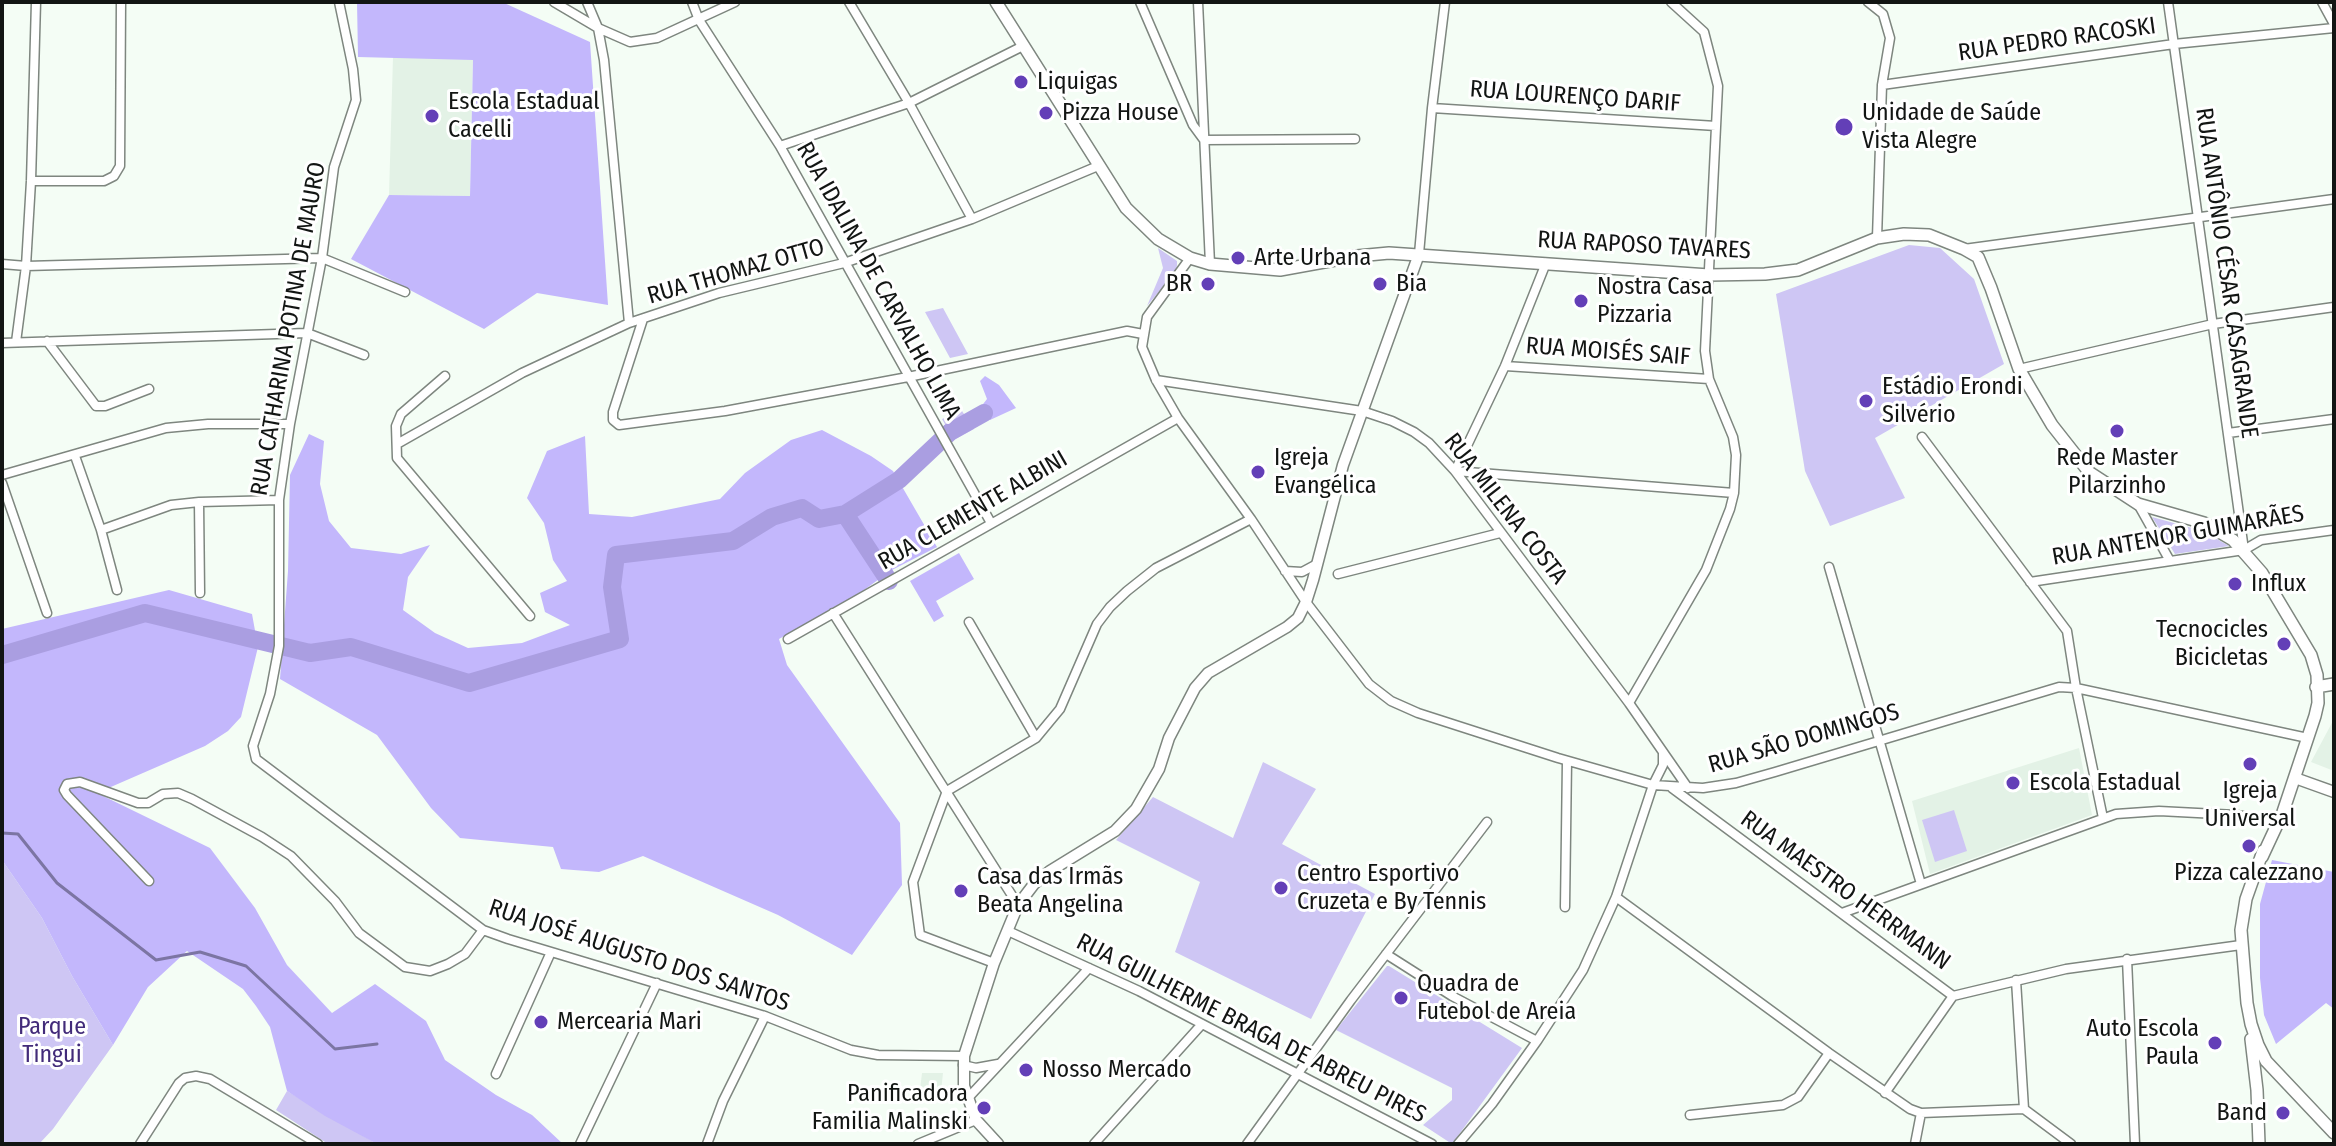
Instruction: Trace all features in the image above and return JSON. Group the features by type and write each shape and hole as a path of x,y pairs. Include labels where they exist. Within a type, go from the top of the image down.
{"main road":[{"name":"RUA RAPOSO TAVARES","path":"996,2 1126,208 1158,239 1190,258 1210,264 1280,270 1357,256 1419,254 1709,275 1765,274 1798,270 1877,238 1904,234 1929,235 1964,249"},
{"path":"1964,249 1978,257 2019,369 2052,425 2089,472 2138,504 2204,523 2244,550 2267,581 2315,663 2318,703 2315,716 2283,812 2262,857 2243,914 2241,945 2257,1090 2259,1144"},
{"path":"2316,687 2334,684"},
{"path":"2262,857 2272,820 2303,737 2316,687"},
{"path":"2295,778 2293,774 2304,745 2303,737"},
{"path":"2247,1003 2261,1052 2281,1079 2334,1133"},
{"path":"2257,1090 2261,1052"}],"street":[{"path":"16,342 26,266 31,181 36,2"},
{"path":"31,181 104,181 114,176 120,166 121,2"},
{"name":"RUA CATHARINA POTINA DE MAURO","path":"256,759 253,746 270,694 279,646 279,500 290,424 322,258 334,167 356,100 339,2"},
{"path":"554,2 598,28 630,42 657,38 735,2"},
{"path":"587,2 598,28 611,124 629,323"},
{"name":"RUA IDALINA DE CARVALHO LIMA","path":"692,2 699,20 780,146 991,523"},
{"path":"849,2 972,219"},
{"path":"1140,2 1193,125 1204,140"},
{"path":"1198,2 1210,264"},
{"path":"998,1144 976,1120 964,1086 963,1061 994,963 1018,905 1034,884 1115,831 1136,809 1159,769 1169,738 1195,688 1208,673 1287,627 1298,618 1306,602 1343,465 1419,254 1445,2"},
{"path":"1629,703 1706,570 1734,493 1736,455 1733,437 1709,379 1705,351 1718,86 1704,32 1671,2"},
{"path":"1868,2 1883,14 1890,38 1882,85 1877,238"},
{"name":"RUA ANTÔNIO CÉSAR CASAGRANDE","path":"2168,2 2244,550"},
{"path":"2322,2 2334,26"},
{"name":"RUA PEDRO RACOSKI","path":"1882,85 2174,44 2334,26"},
{"path":"780,146 909,103 1023,46"},
{"name":"RUA LOURENÇO DARIF","path":"1432,108 1716,126"},
{"path":"1204,140 1355,139"},
{"name":"RUA THOMAZ OTTO","path":"397,444 522,373 629,323 719,293 844,263 972,219 1098,166"},
{"path":"1964,249 2334,199"},
{"path":"2,264 26,266 322,258 405,292"},
{"path":"643,319 613,420 619,425 725,411 1127,331 1143,334 1147,317 1190,258"},
{"path":"1546,263 1505,366 1455,471 1734,493"},
{"path":"2019,369 2213,324 2334,307"},
{"path":"2,343 307,333 364,355"},
{"name":"RUA SÃO DOMINGOS","path":"1143,334 1142,347 1156,380 1178,418 1306,602 1369,684 1391,701 1418,713 1653,785 1688,788 1757,777 2051,688 2076,688 2303,737"},
{"path":"47,341 96,406 105,406 149,389"},
{"name":"RUA MOISÉS SAIF","path":"1505,366 1709,379"},
{"path":"445,376 401,414 396,426 397,458 530,616"},
{"name":"RUA MILENA COSTA","path":"1156,380 1362,411 1392,421 1429,443 1455,471 1629,703 1688,788"},
{"name":"RUA CLEMENTE ALBINI","path":"788,639 1178,418"},
{"path":"2228,433 2334,419"},
{"path":"2,475 166,428 208,424 290,424"},
{"path":"1922,437 2067,631 2103,818"},
{"path":"75,456 101,530 117,590"},
{"path":"2,483 47,613"},
{"path":"101,530 171,505 279,500"},
{"path":"199,502 200,593"},
{"path":"2138,504 2170,561"},
{"path":"994,963 920,935 913,882 947,791 1036,738 1060,709 1097,624 1110,607 1156,568 1251,519"},
{"name":"RUA ANTENOR GUIMARÃES","path":"2030,582 2244,550 2261,540 2334,530"},
{"path":"1338,574 1500,533"},
{"path":"1285,571 1302,572 1315,565"},
{"path":"1829,567 1921,884"},
{"path":"833,613 1018,905"},
{"path":"969,622 1036,738"},
{"path":"1458,1144 1492,1104 1583,970 1616,897 1653,785 1663,765 1663,753"},
{"name":"RUA JOSÉ AUGUSTO DOS SANTOS","path":"256,759 483,930 765,1016 851,1050 963,1061 976,1068 1003,1062"},
{"path":"1565,907 1567,761"},
{"path":"2295,778 2334,792"},
{"path":"149,881 67,795 64,790 67,784 80,782 138,803 148,803 163,794 178,793 192,799 291,856 335,901 359,933 405,967 430,971 448,964 465,954 483,930"},
{"name":"RUA MAESTRO HERRMANN","path":"1672,787 1953,996 2066,969 2241,945"},
{"path":"1701,810 1703,788"},
{"path":"1842,913 2103,818 2128,812 2236,815 2272,820"},
{"path":"1247,1144 1487,822"},
{"path":"1616,897 1910,1109 1921,1113 2024,1109 2068,1143"},
{"name":"RUA GUILHERME BRAGA DE ABREU PIRES","path":"1008,931 1202,1024 1432,1144"},
{"path":"496,1074 551,952"},
{"path":"1386,954 1452,996 1537,1041"},
{"path":"2127,959 2135,1144"},
{"path":"968,1098 1089,968"},
{"path":"2016,980 2024,1109"},
{"path":"580,1144 657,983"},
{"path":"1885,1093 1953,996"},
{"path":"707,1144 723,1101 765,1016"},
{"path":"1094,1144 1202,1024"},
{"path":"1690,1115 1783,1105 1798,1097 1829,1053"},
{"path":"140,1144 179,1083 196,1076 210,1079 318,1144"},
{"path":"1915,1144 1921,1113"},
{"path":"918,1144 976,1120"}],"shaded area":[{"path":"357,2 502,2 590,42 608,305 537,293 484,329 351,259 389,195 470,196 473,60 358,57"},
{"name":"Escola Estadual Cacelli","path":"393,57 473,59 470,196 389,195"},
{"path":"985,376 999,385 1016,408 990,420 980,408 987,399 980,381"},
{"path":"822,430 893,471 937,547 890,571 856,596 779,639 787,665 900,823 902,885 852,955 778,915 643,856 599,872 561,869 553,847 460,838 431,808 377,735 280,679 288,571 290,475 309,434 324,441 320,484 329,521 351,548 401,554 430,545 408,577 403,610 435,633 468,648 522,643 570,625 545,612 540,593 567,581 553,560 544,523 527,498 547,451 585,436 589,514 632,517 720,499 745,473 791,440"},
{"path":"959,553 974,579 936,601 944,616 934,622 910,581"},
{"path":"169,590 252,614 258,647 241,717 228,731 205,746 97,793 210,848 255,908 287,965 332,1013 375,984 426,1021 445,1060 532,1115 563,1144 377,1144 287,1091 270,1027 256,1006 243,989 187,951 148,987 113,1045 42,918 2,860 2,629"},
{"path":"2334,719 2334,771 2311,762"},
{"path":"2079,748 2092,815 1930,874 1912,801"},
{"path":"2272,860 2334,872 2334,1009 2326,1003 2276,1044 2264,1015 2260,978 2260,904"},
{"path":"922,1073 943,1073 940,1101 919,1098"}],"green space":[{"name":"Estádio Erondi Silvério","path":"1909,245 1940,248 1974,279 2004,364 1875,438 1905,498 1830,526 1805,471 1776,294"},
{"path":"1158,248 1177,261 1176,271 1147,306 1163,268"},
{"path":"943,308 968,354 950,358 925,312"},
{"path":"962,411 974,429 954,440 942,419"},
{"path":"2152,517 2203,531 2229,546 2175,554"},
{"name":"Centro Esportivo Cruzeta e By Tennis","path":"1263,762 1316,789 1282,844 1375,894 1311,1019 1175,952 1200,882 1116,840 1153,797 1233,838"},
{"path":"1954,810 1967,851 1935,862 1922,820"},
{"name":"Parque Tingui","path":"2,860 42,918 113,1045 39,1144 2,1144"},
{"path":"1387,966 1522,1048 1452,1144 1423,1125 1452,1100 1452,1088 1336,1030"},
{"path":"287,1091 377,1144 325,1142 276,1110"}],"waterway":[{"path":"2,655 145,613 310,653 351,647 469,683 620,639 612,587 616,555 733,541 772,517 802,508 819,519 845,514 899,480 950,432 984,413"},
{"path":"845,514 889,581"},
{"path":"2,833 18,834 57,883 156,960 200,952 246,966 335,1049 377,1044"}],"place":[{"name":"Liquigas","path":"1021,82"},
{"name":"Pizza House","path":"1046,113"},
{"name":"Escola Estadual Cacelli","path":"432,116"},
{"name":"Unidade de Saúde Vista Alegre","path":"1844,127"},
{"name":"Arte Urbana","path":"1238,258"},
{"name":"BR","path":"1208,284"},
{"name":"Bia","path":"1380,284"},
{"name":"Nostra Casa Pizzaria","path":"1581,301"},
{"name":"Estádio Erondi Silvério","path":"1866,401"},
{"name":"Rede Master Pilarzinho","path":"2117,431"},
{"name":"Igreja Evangélica","path":"1258,472"},
{"name":"Influx","path":"2235,584"},
{"name":"Tecnocicles Bicicletas","path":"2284,644"},
{"name":"Igreja Universal","path":"2250,764"},
{"name":"Escola Estadual","path":"2013,783"},
{"name":"Pizza calezzano","path":"2249,846"},
{"name":"Centro Esportivo Cruzeta e By Tennis","path":"1281,888"},
{"name":"Casa das Irmãs Beata Angelina","path":"961,891"},
{"name":"Quadra de Futebol de Areia","path":"1401,998"},
{"name":"Mercearia Mari","path":"541,1022"},
{"name":"Auto Escola Paula","path":"2215,1043"},
{"name":"Nosso Mercado","path":"1026,1070"},
{"name":"Panificadora Familia Malinski","path":"984,1108"},
{"name":"Band","path":"2283,1113"}]}
